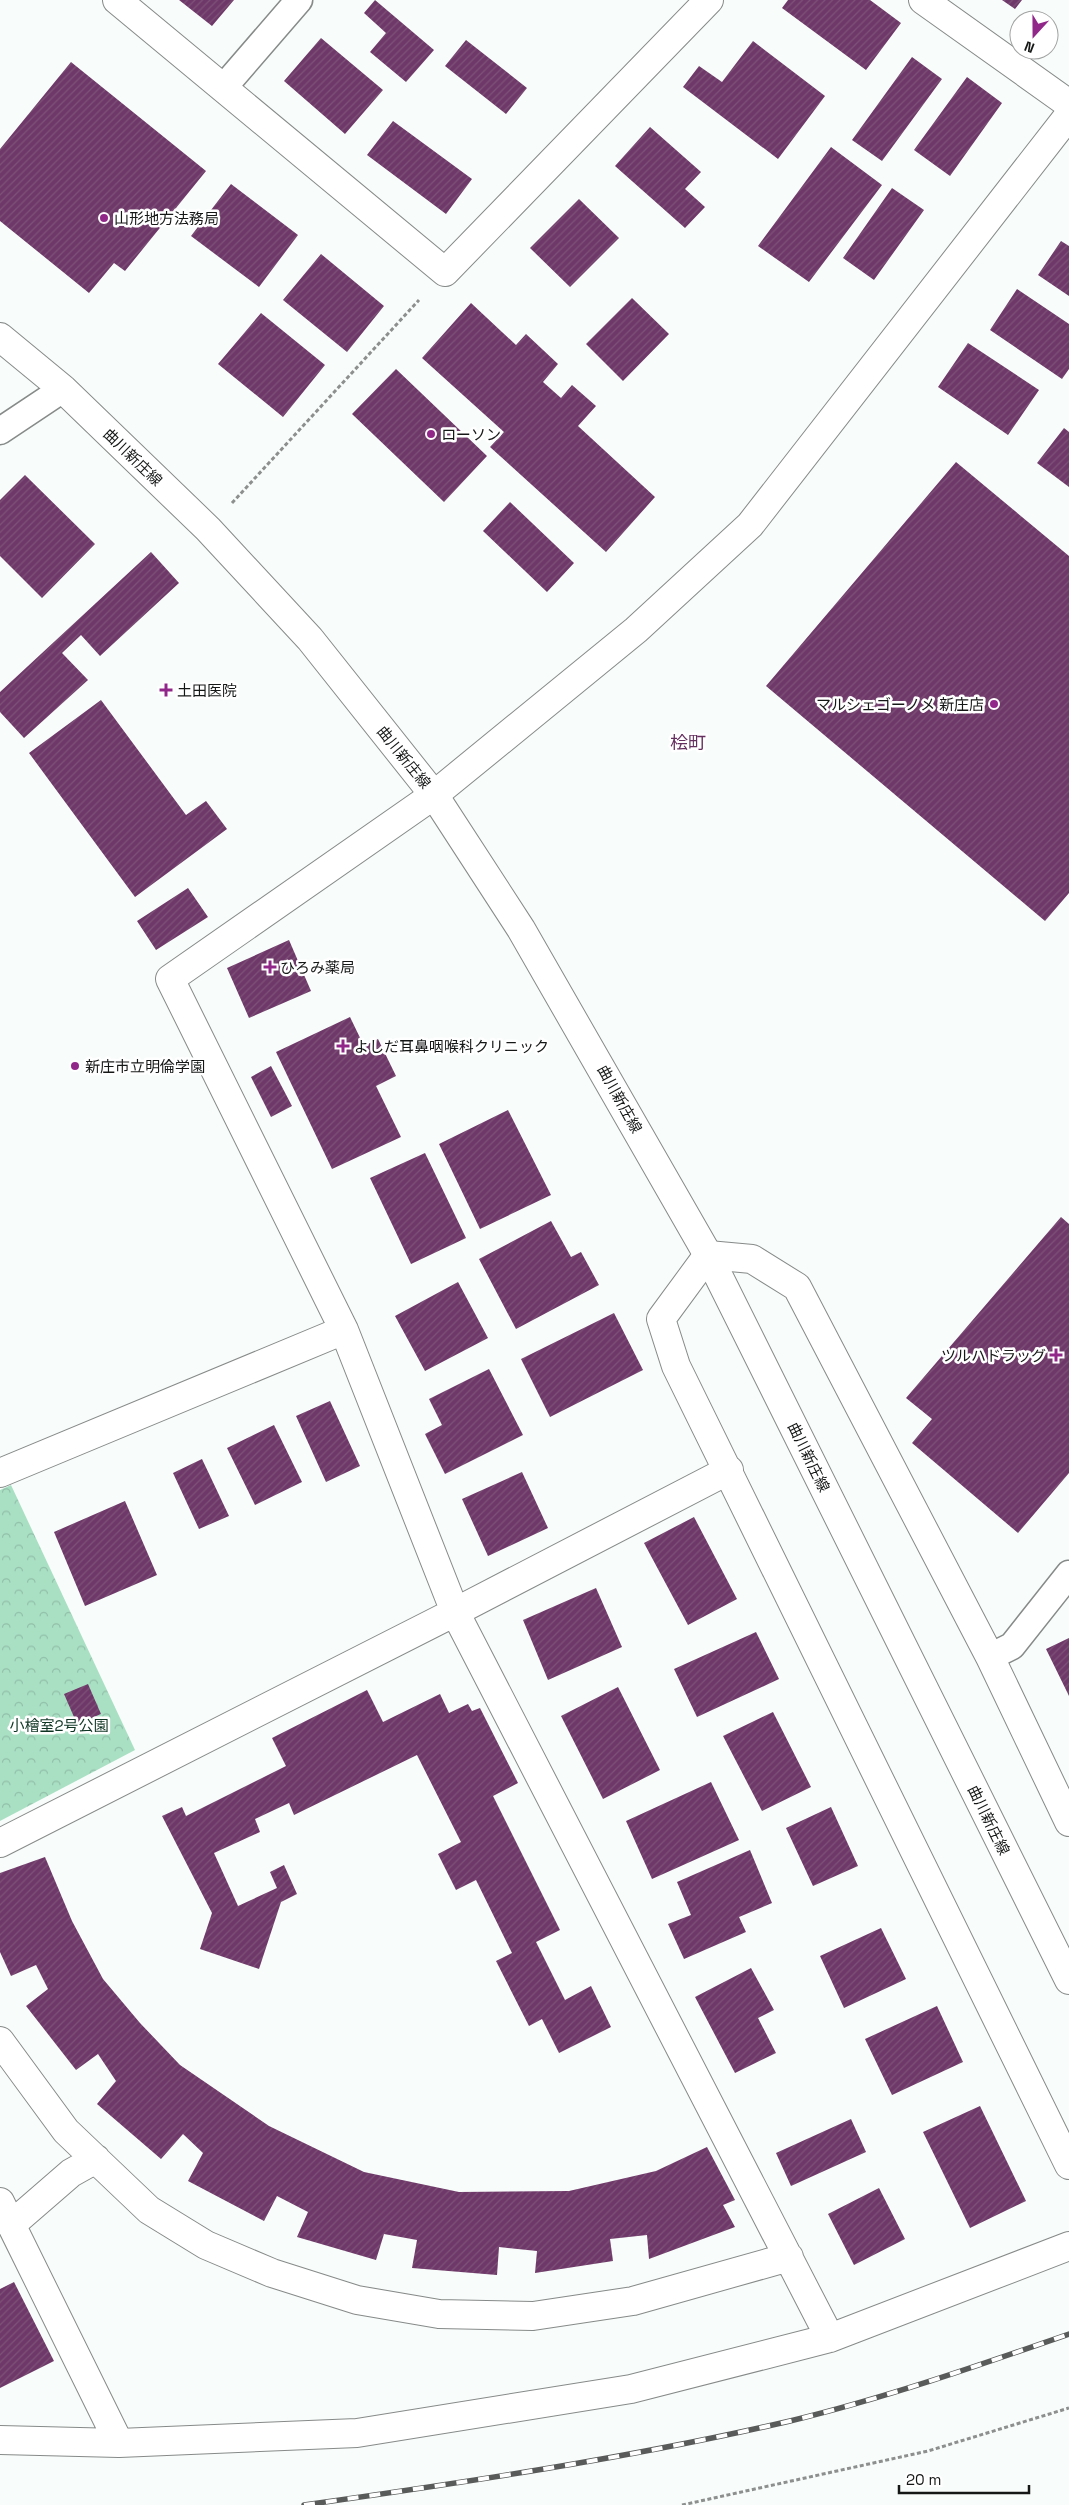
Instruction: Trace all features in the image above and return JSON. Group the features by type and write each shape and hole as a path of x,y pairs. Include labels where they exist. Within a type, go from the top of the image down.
{"street":[{"path":"117,0 445,272 708,0"},
{"path":"923,0 1069,104"},
{"path":"830,2338 455,1612 344,1330 170,979 434,795 636,630 750,525 1069,116"},
{"name":"曲川新庄線","path":"0,337 63,389 208,529 310,639 434,795 522,929 708,1255 1069,1980"},
{"path":"1069,1822 990,1657 797,1287 752,1260 708,1255 661,1319 676,1366 729,1470 1069,2165"},
{"path":"0,1473 344,1330"},
{"path":"0,1843 455,1612 729,1470"},
{"path":"0,2041 66,2131 149,2210 206,2245 272,2273 357,2300 439,2314 533,2316 633,2301 789,2257"},
{"path":"96,2159 6,2214 118,2443"},
{"path":"0,2440 118,2443 358,2433 631,2389 830,2338 1069,2246"}],"lane":[{"path":"223,88 298,0"},
{"path":"0,431 63,389"},
{"path":"990,1657 1012,1646 1069,1574"}],"path":[{"path":"208,529 445,272"},
{"path":"682,2505 928,2451 1069,2408"}],"green space":[{"name":"小檜室2号公園","path":"11,1485 135,1750 0,1821 0,1490"}],"building":[{"path":"179,0 234,0 212,26"},
{"path":"375,0 434,50 406,82 370,52 386,33 364,13"},
{"path":"788,0 870,0 901,23 866,70 782,8"},
{"path":"1002,0 1022,0 1015,9"},
{"path":"321,38 383,90 345,134 284,81"},
{"path":"466,40 527,88 506,114 445,66"},
{"path":"753,41 825,96 778,159 683,87 699,66 722,82"},
{"path":"912,57 942,79 882,161 852,140"},
{"path":"71,62 206,171 125,271 114,263 89,293 0,221 0,149"},
{"path":"967,77 1002,103 950,176 914,150"},
{"path":"393,121 472,179 446,214 367,155"},
{"path":"650,127 701,172 685,189 705,207 685,228 615,166"},
{"path":"831,147 882,185 809,282 758,246"},
{"path":"231,184 298,235 259,287 191,236"},
{"path":"892,188 924,210 874,280 843,258"},
{"path":"579,199 619,238 570,287 530,248"},
{"path":"1061,241 1069,246 1069,296 1038,275"},
{"path":"321,254 384,306 347,352 283,300"},
{"path":"1017,289 1069,324 1069,369 1062,379 990,330"},
{"path":"632,298 669,334 623,381 586,344"},
{"path":"471,303 516,345 526,334 558,364 543,382 561,398 572,385 596,406 578,426 655,497 606,552 490,447 504,432 422,358"},
{"path":"261,313 325,365 283,417 218,364"},
{"path":"968,343 1039,390 1008,435 938,387"},
{"path":"396,369 487,456 444,502 352,414"},
{"path":"1064,428 1069,432 1069,487 1037,463"},
{"path":"956,462 1069,556 1069,893 1045,921 766,686"},
{"path":"25,475 95,544 42,598 0,556 0,500"},
{"path":"510,502 574,563 547,592 483,531"},
{"path":"151,552 179,583 100,656 81,635 62,653 88,680 24,738 0,712 0,692"},
{"path":"101,700 186,815 206,801 227,829 135,897 29,753"},
{"path":"188,888 208,917 156,950 137,921"},
{"path":"289,940 311,991 249,1018 227,968"},
{"path":"350,1017 364,1046 378,1039 396,1076 376,1086 401,1137 332,1169 276,1052"},
{"path":"271,1066 292,1106 271,1117 251,1077"},
{"path":"508,1110 551,1195 480,1229 439,1144"},
{"path":"425,1153 466,1238 411,1264 370,1178"},
{"path":"1061,1217 1069,1224 1069,1473 1018,1533 912,1443 932,1419 906,1398"},
{"path":"551,1221 571,1257 581,1252 599,1285 516,1329 479,1259"},
{"path":"458,1282 488,1338 425,1371 395,1316"},
{"path":"614,1313 643,1370 550,1417 521,1359"},
{"path":"489,1369 523,1435 445,1474 425,1434 442,1425 429,1399"},
{"path":"330,1401 360,1466 326,1482 296,1416"},
{"path":"274,1425 302,1482 255,1505 227,1448"},
{"path":"202,1459 229,1516 199,1529 173,1473"},
{"path":"522,1472 548,1528 488,1556 462,1499"},
{"path":"125,1501 157,1575 85,1606 54,1532"},
{"path":"694,1517 737,1599 688,1625 644,1543"},
{"path":"596,1588 622,1647 548,1680 523,1620"},
{"path":"756,1632 779,1679 697,1717 674,1669"},
{"path":"1069,1638 1069,1696 1046,1649"},
{"path":"88,1684 101,1714 77,1724 64,1694"},
{"path":"618,1687 660,1770 603,1799 561,1716"},
{"path":"367,1690 383,1722 440,1694 449,1713 468,1704 472,1711 480,1708 518,1783 493,1796 560,1930 536,1942 565,2000 591,1986 611,2027 559,2053 542,2019 529,2026 496,1961 512,1953 476,1880 456,1890 438,1854 461,1842 417,1755 294,1815 289,1803 255,1819 260,1832 214,1853 238,1906 277,1888 270,1872 284,1865 297,1894 281,1902 259,1969 200,1949 212,1913 162,1816 182,1807 186,1816 286,1766 272,1738"},
{"path":"773,1712 811,1787 762,1811 723,1736"},
{"path":"711,1782 739,1840 652,1879 626,1821"},
{"path":"831,1807 858,1866 813,1886 786,1828"},
{"path":"750,1850 772,1903 739,1917 746,1932 684,1959 668,1924 691,1915 677,1882"},
{"path":"45,1857 72,1921 103,1979 140,2023 180,2065 269,2126 364,2172 459,2192 569,2191 656,2171 707,2147 735,2200 723,2205 735,2227 649,2259 647,2235 610,2239 613,2261 535,2273 537,2251 499,2247 497,2275 412,2268 417,2240 384,2234 376,2260 297,2237 308,2212 277,2196 264,2221 188,2181 203,2153 183,2134 161,2159 97,2104 116,2081 98,2054 76,2070 26,2006 48,1989 36,1965 11,1976 0,1952 0,1873"},
{"path":"881,1928 906,1979 844,2008 820,1956"},
{"path":"751,1968 774,2010 758,2018 776,2053 735,2073 695,1997"},
{"path":"937,2006 963,2062 892,2095 865,2039"},
{"path":"980,2106 1026,2201 970,2228 923,2132"},
{"path":"851,2119 866,2152 791,2186 776,2153"},
{"path":"879,2188 905,2239 854,2265 828,2214"},
{"path":"14,2282 54,2361 0,2388 0,2289"}],"railway":[{"path":"304,2505 609,2458 790,2421 896,2392 1069,2334"}],"place":[{"name":"山形地方法務局","path":"104,218"},
{"name":"ローソン","path":"431,434"},
{"name":"土田医院","path":"166,690"},
{"name":"マルシェゴーノメ 新庄店","path":"994,704"},
{"name":"ひろみ薬局","path":"270,967"},
{"name":"よしだ耳鼻咽喉科クリニック","path":"343,1046"},
{"name":"新庄市立明倫学園","path":"75,1066"},
{"name":"ツルハドラッグ","path":"1056,1355"}],"district":[{"name":"桧町","path":"688,742"}]}
